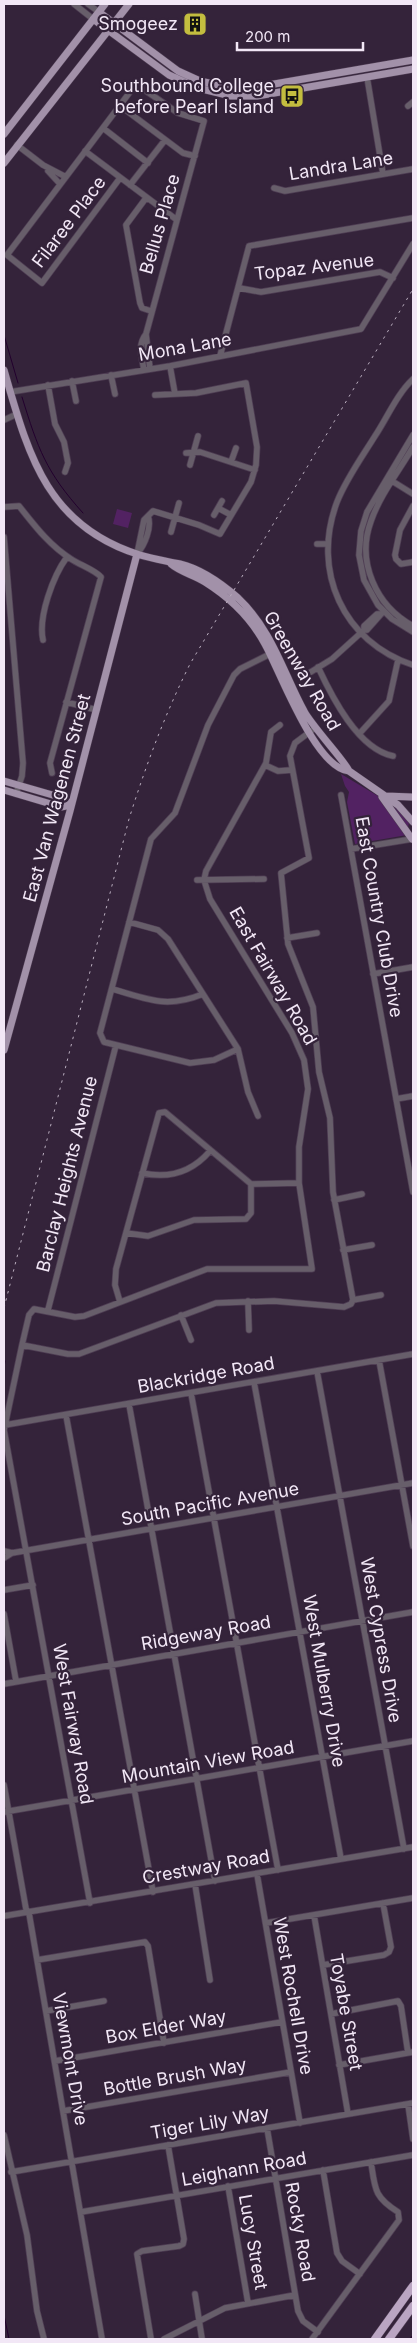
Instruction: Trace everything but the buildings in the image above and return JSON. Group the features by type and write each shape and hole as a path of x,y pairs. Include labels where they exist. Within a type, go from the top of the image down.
{"highway":[{"path":"375,2339 413,2286"},
{"path":"389,2339 413,2306"}],"main road":[{"path":"4,134 105,4"},
{"path":"4,163 129,4"},
{"path":"99,12 178,71 214,84 242,88 262,86 413,60"},
{"path":"93,19 169,75 213,92 236,96 258,96 413,69"},
{"path":"332,74 336,83"},
{"path":"213,92 214,84"},
{"path":"236,96 239,92 257,91 262,86"},
{"name":"Greenway Road","path":"4,370 34,464 59,502 91,531 137,554 171,564 204,582 228,599 255,628 273,652 292,704 333,762 386,796 413,822"},
{"name":"East Van Wagenen Street","path":"4,1050 6,1030 97,710 137,554"},
{"path":"4,781 64,798 71,804"},
{"path":"4,790 61,807 71,804"},
{"path":"379,792 413,840"},
{"name":"Greenway Road","path":"386,796 412,797"},
{"path":"404,812 405,804 412,797"}],"street":[{"path":"74,4 93,19"},
{"path":"88,4 99,12"},
{"path":"367,77 384,174"},
{"name":"Bellus Place","path":"120,106 136,84 178,113 204,121 150,311 146,334 142,339 140,349 147,370"},
{"path":"43,165 60,184 120,106 183,153 195,156"},
{"path":"103,128 148,162"},
{"path":"130,185 166,140"},
{"path":"17,145 43,165 66,177"},
{"path":"85,151 177,220"},
{"name":"Landra Lane","path":"274,188 285,191 413,169"},
{"name":"Filaree Place","path":"60,184 7,255 42,283 120,178"},
{"path":"146,198 126,226 140,302 142,308 150,311"},
{"path":"220,356 249,246 413,218"},
{"path":"393,278 413,244"},
{"name":"Topaz Avenue","path":"239,288 261,292 377,272 393,278"},
{"name":"Mona Lane","path":"10,392 111,374 170,366 363,328 393,278"},
{"path":"170,366 175,394"},
{"path":"111,374 115,394"},
{"path":"413,379 403,392 338,501 329,528 328,544 330,573 338,600 375,646 398,660 413,664"},
{"path":"72,381 76,401"},
{"path":"137,554 143,547 150,521 148,516 153,511 176,517 220,534 255,470 257,446 246,383 196,394 155,395"},
{"path":"48,385 55,424 64,442 68,463 65,472"},
{"path":"4,420 17,414"},
{"path":"190,466 198,436"},
{"path":"413,436 371,521 366,543 370,577 384,611 401,626 413,632"},
{"path":"390,480 413,447"},
{"path":"231,462 236,448"},
{"path":"186,453 193,452 255,470"},
{"path":"390,480 413,494"},
{"path":"214,515 222,501"},
{"path":"171,532 180,503"},
{"path":"4,507 19,506 39,532 67,557 101,577 50,762 52,773"},
{"path":"413,506 400,530 395,555 398,562 413,562"},
{"path":"218,508 231,515"},
{"path":"4,537 23,763 16,794"},
{"path":"317,544 328,544"},
{"path":"43,640 40,629 54,581 67,557"},
{"path":"384,611 413,626"},
{"path":"301,678 337,655 362,631 368,622 384,611"},
{"path":"238,1049 214,1060 190,1063 104,1042 100,1038 151,839 175,812 208,725 228,685 240,669 273,652"},
{"path":"360,734 389,701 398,660"},
{"path":"318,668 340,709 360,734 385,754 393,756"},
{"path":"66,702 97,710"},
{"path":"204,880 210,860 264,765 271,732 280,724"},
{"path":"312,730 299,739 292,749 292,770 309,858 281,873 288,938 292,954 307,986 313,1007 318,1066 330,1118 334,1200 352,1302"},
{"path":"264,765 278,771 292,770"},
{"name":"East Country Club Drive","path":"341,795 413,1192"},
{"path":"351,849 413,840"},
{"path":"197,880 264,879"},
{"name":"East Fairway Road","path":"48,1310 80,1316 207,1269 312,1268 299,1183 298,1148 308,1089 302,1053 292,1033 210,899 204,880"},
{"path":"129,922 158,930 168,939 238,1049 248,1092 258,1116"},
{"path":"288,938 317,933"},
{"path":"374,974 413,967"},
{"path":"112,989 169,1003 186,1001 203,994"},
{"name":"Barclay Heights Avenue","path":"48,1310 116,1045"},
{"path":"396,1099 413,1096"},
{"path":"120,1302 114,1279 157,1117 162,1112 251,1184 299,1183"},
{"path":"142,1173 161,1177 176,1174 197,1164 210,1151"},
{"path":"126,1233 148,1236 194,1220 246,1219 251,1213 251,1184"},
{"path":"334,1200 362,1194"},
{"path":"343,1250 372,1245"},
{"path":"22,1344 68,1354 79,1354 216,1303 274,1301 344,1307 352,1302 381,1295"},
{"path":"248,1301 249,1330"},
{"path":"26,1551 5,1426 22,1344 31,1311 39,1308 48,1310"},
{"path":"181,1315 191,1340"},
{"name":"Blackridge Road","path":"5,1426 413,1354"},
{"path":"380,1360 413,1546"},
{"name":"West Cypress Drive","path":"317,1371 404,1849"},
{"name":"West Mulberry Drive","path":"254,1382 341,1859"},
{"path":"191,1393 278,1870"},
{"path":"129,1404 215,1881"},
{"path":"66,1415 153,1892"},
{"name":"South Pacific Avenue","path":"4,1551 12,1553 26,1551 413,1484"},
{"name":"West Fairway Road","path":"26,1551 90,1902"},
{"name":"South Pacific Avenue","path":"4,1558 12,1553"},
{"path":"4,1590 32,1585"},
{"name":"Ridgeway Road","path":"4,1684 413,1612"},
{"path":"4,1614 16,1681"},
{"name":"Mountain View Road","path":"6,1812 413,1741"},
{"name":"Viewmont Drive","path":"4,1785 6,1812 26,1909 29,1912 102,2339"},
{"name":"Crestway Road","path":"4,1916 413,1847"},
{"name":"West Rochell Drive","path":"257,1874 300,2122"},
{"path":"195,1884 210,1980"},
{"path":"266,1923 413,1898"},
{"path":"323,1965 384,1955 389,1952 391,1947 383,1903"},
{"name":"Toyabe Street","path":"314,1915 348,2114"},
{"path":"37,1960 145,1942 148,1946 164,2042"},
{"path":"46,2011 104,2001"},
{"path":"331,2014 398,2001 411,2053 339,2065"},
{"name":"Box Elder Way","path":"55,2061 282,2022"},
{"name":"Bottle Brush Way","path":"63,2111 291,2072"},
{"path":"410,2104 413,2139"},
{"name":"Tiger Lily Way","path":"11,2172 410,2104"},
{"name":"Rocky Road","path":"267,2128 300,2317 318,2332"},
{"path":"4,2136 27,2235 37,2311 44,2339"},
{"path":"151,2339 137,2259 138,2254 142,2251 183,2244 168,2145"},
{"name":"Leighann Road","path":"81,2212 413,2155"},
{"path":"312,2339 399,2220 400,2215 380,2200 376,2193 371,2162"},
{"path":"323,2170 337,2253 342,2262 360,2274"},
{"name":"Lucy Street","path":"228,2186 248,2303"},
{"path":"195,2294 202,2339"},
{"path":"164,2339 225,2308 295,2295"}],"shaded area":[{"path":"117,509 132,513 128,528 113,524"},
{"path":"341,774 410,815 407,835 355,844 347,802 349,792"}],"waterway":[{"path":"4,335 18,383"},
{"path":"22,397 33,431 45,459 60,485 83,513"},
{"path":"4,1368 5,1361"},
{"path":"4,2315 9,2339"},
{"path":"410,2339 413,2335"}],"railway":[{"path":"4,1308 129,819 164,721 190,664 413,289"}],"place":[{"name":"Smogeez","path":"195,24"},
{"name":"Southbound College before Pearl Island","path":"292,96"}]}
